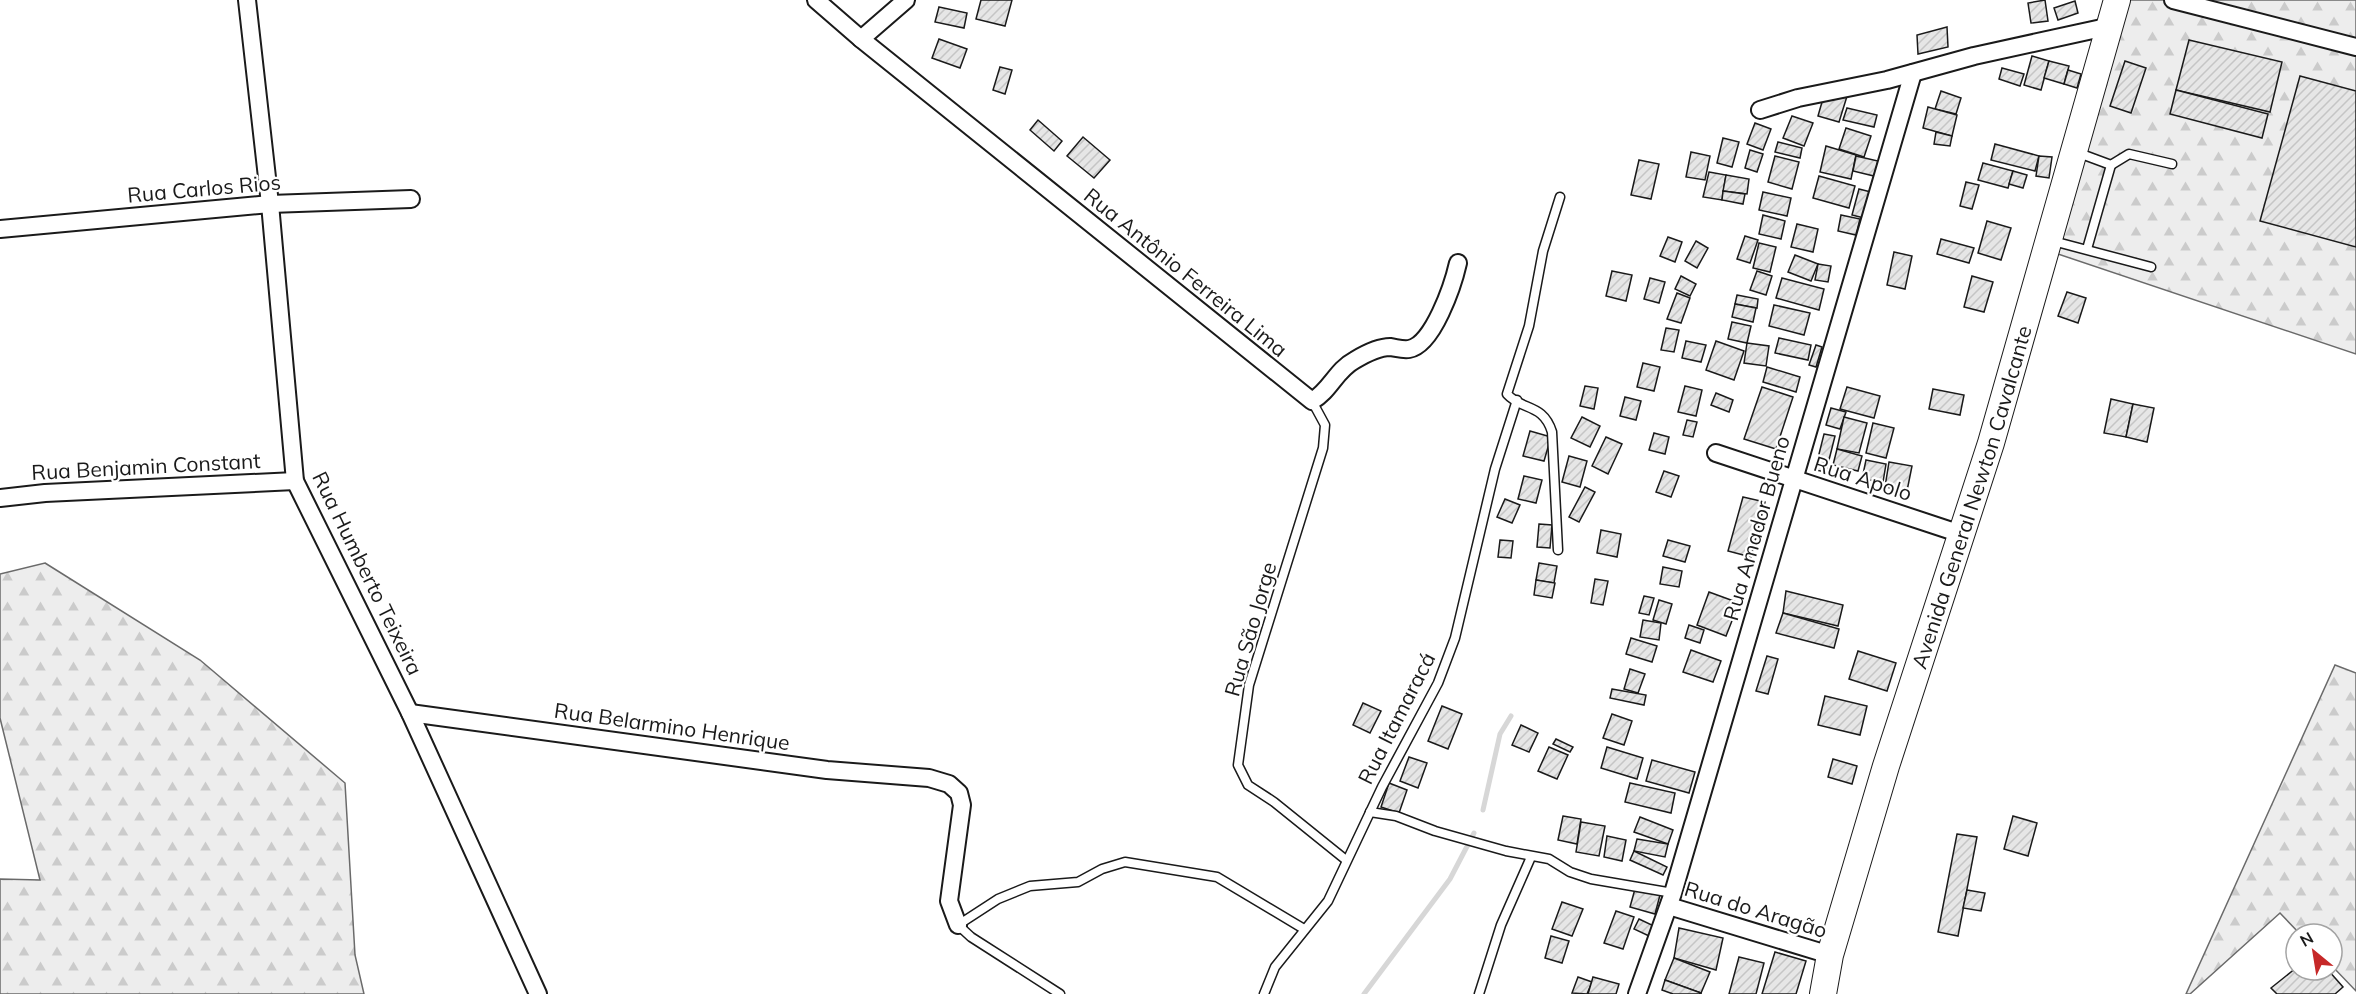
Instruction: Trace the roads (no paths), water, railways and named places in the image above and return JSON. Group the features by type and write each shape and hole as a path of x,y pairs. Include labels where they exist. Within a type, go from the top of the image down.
{"main road":[{"name":"Avenida General Newton Cavalcante","path":"1823,994 1830,955 1886,766 1991,442 2117,0"}],"street":[{"name":"Rua Humberto Teixeira","path":"248,0 270,204 295,481 410,713 538,994"},
{"name":"Rua Antônio Ferreira Lima","path":"816,0 861,39 1312,401"},
{"path":"861,39 906,0"},
{"path":"2173,0 2356,47"},
{"path":"1760,110 1798,98 1858,87 1974,56 2111,26"},
{"name":"Rua Amador Bueno","path":"1637,994 1671,899 1912,73"},
{"name":"Rua Carlos Rios","path":"0,229 270,204 411,199"},
{"path":"1312,401 1322,394 1339,372 1355,360 1380,349 1407,349 1423,343 1434,326 1458,263"},
{"name":"Rua Apolo","path":"1716,453 1961,534"},
{"name":"Rua Benjamin Constant","path":"0,498 56,492 295,481"},
{"name":"Rua Belarmino Henrique","path":"410,713 827,770 929,778 949,784 961,798 961,819 951,873 949,901 958,925"},
{"name":"Rua do Aragão","path":"1671,899 1830,955"}],"lane":[{"path":"2075,152 2111,165"},
{"path":"2087,249 2111,165 2129,154 2172,164"},
{"name":"Rua Itamaracá","path":"1264,994 1275,967 1328,901 1370,812 1438,683 1455,638 1513,399 1507,391 1529,326 1541,259 1560,196"},
{"path":"2049,240 2151,267"},
{"path":"1513,399 1541,413 1548,421 1552,432 1558,550"},
{"name":"Rua São Jorge","path":"1312,401 1325,425 1323,448 1249,685 1238,765 1248,785 1274,802 1346,860"},
{"path":"1370,812 1396,816 1435,831 1531,857 1549,859 1570,872 1591,879 1671,899"},
{"path":"1479,994 1501,925 1531,857"},
{"path":"1060,994 971,937 958,925 998,899 1030,886 1078,882 1108,867 1125,862 1217,877 1304,929"}],"waterway":[{"path":"1483,810 1500,734 1511,716"},
{"path":"1364,994 1450,879 1474,833"}]}
